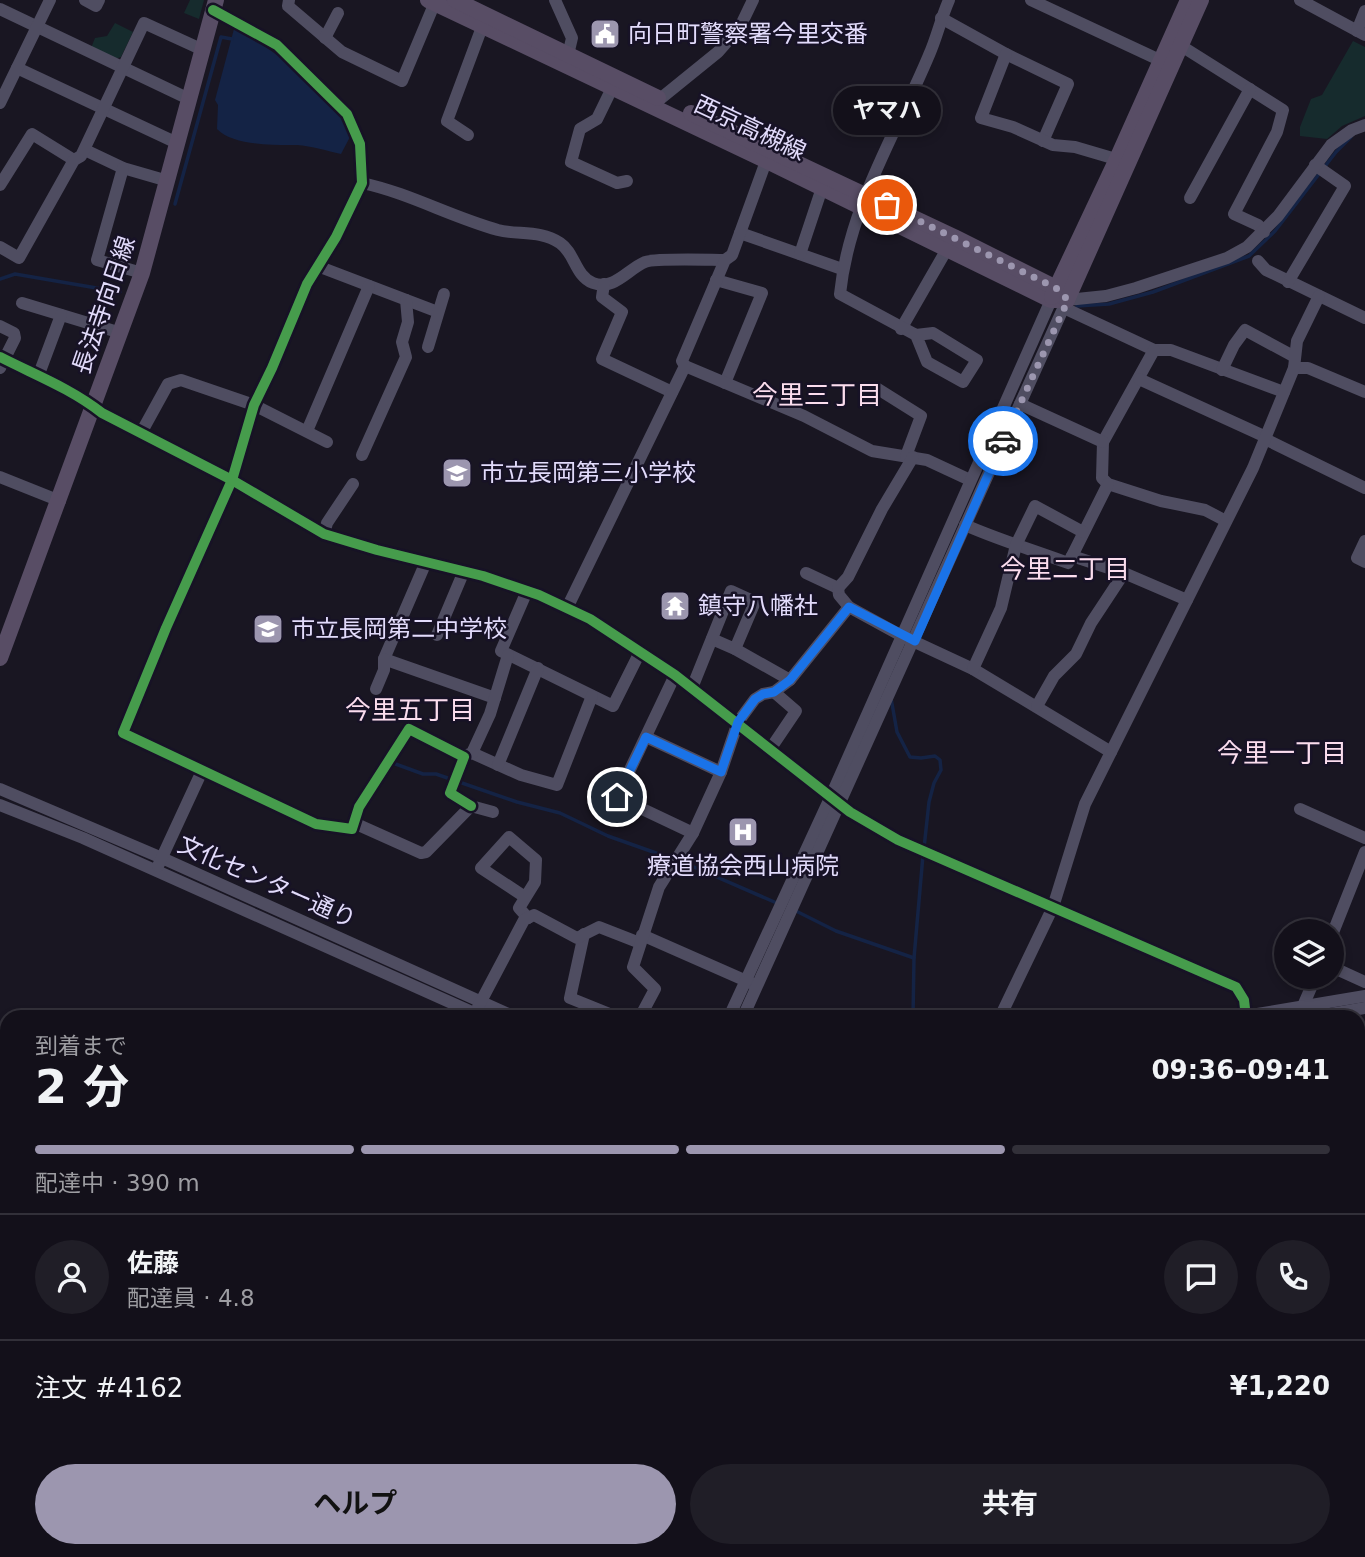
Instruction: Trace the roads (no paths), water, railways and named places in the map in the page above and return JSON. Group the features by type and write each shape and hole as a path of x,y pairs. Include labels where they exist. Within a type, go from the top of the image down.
{"main road":[{"name":"西京高槻線","path":"455,0 484,20 769,155 822,188 862,201 947,249 1059,299"},
{"path":"1177,43 1188,0"},
{"path":"1059,299 1167,64 1201,0"},
{"name":"西京高槻線","path":"433,1 568,55 615,83 660,99 1059,299"},
{"name":"長法寺向日線","path":"0,658 142,273 215,5"}],"street":[{"path":"0,103 50,0"},
{"path":"85,0 96,6 99,0"},
{"path":"289,0 288,6 342,52 402,80 433,1"},
{"path":"555,0 572,38 568,55"},
{"path":"660,99 718,52 740,27 753,0"},
{"path":"916,335 927,362 963,382 977,360 933,333 916,335 840,294 842,269 862,201 931,52 949,0"},
{"path":"1031,0 1167,64"},
{"path":"1306,1 1361,33 1365,11"},
{"path":"215,5 276,45 347,114 360,144 362,183 320,267 307,284 254,405 232,480 123,733 316,824 352,829 359,807 409,729 468,755 557,785 592,696"},
{"path":"0,9 189,99"},
{"path":"326,38 338,13"},
{"path":"941,18 1068,84 1043,141"},
{"path":"468,135 447,121 484,20"},
{"path":"0,247 19,258 74,160 85,150 144,23 203,50"},
{"path":"1177,43 1283,110 1277,132 1234,214 1258,225 1264,232"},
{"path":"1006,54 981,118 1013,127 1053,145 1123,161"},
{"path":"17,68 177,143"},
{"path":"615,83 597,119 580,129 571,162 617,183 627,181"},
{"path":"1190,198 1250,89"},
{"path":"1059,299 1106,296 1227,258 1247,247 1279,216 1331,145 1352,130 1365,125"},
{"path":"0,185 32,134 74,160"},
{"path":"85,150 123,168 169,181"},
{"path":"769,155 732,255 725,260 682,361 685,366 804,416 872,451 927,460 970,480"},
{"path":"1288,282 1345,186 1315,165"},
{"path":"123,168 97,260 142,273"},
{"path":"362,183 391,189 498,230 538,234 559,242 570,254 580,274 593,283 604,284 623,278 646,261 725,260"},
{"path":"800,254 822,188"},
{"path":"740,233 842,269"},
{"path":"901,328 947,249"},
{"path":"1258,261 1266,270 1288,282 1365,318"},
{"path":"320,267 438,312"},
{"path":"716,280 762,293 725,383"},
{"path":"604,284 603,297 622,312 602,359 672,391"},
{"path":"307,431 369,286"},
{"path":"428,347 444,294"},
{"path":"1003,1010 1053,907 1085,804 1253,468 1284,392 1294,362 1297,341 1319,296"},
{"path":"1059,299 1154,349 1171,351 1284,392"},
{"path":"734,1010 751,983 836,800 915,641 1020,404 1059,299"},
{"path":"836,800 902,636 970,480 1059,299"},
{"path":"362,455 406,358 401,342 408,322 406,300"},
{"path":"22,303 121,333"},
{"path":"39,374 61,315"},
{"path":"0,326 14,333 15,338 1,362 39,374 324,534 464,571 527,591 590,619 676,675 836,800 898,840 1236,987 1244,1000 1244,1010"},
{"path":"1222,370 1245,330 1294,362 1365,392"},
{"path":"1154,349 1103,442 1102,478 1108,484 1161,501 1205,510 1226,521"},
{"path":"567,608 685,366"},
{"path":"1139,379 1365,488"},
{"path":"141,433 168,384 181,380 254,405 327,442"},
{"path":"838,588 848,577 909,456 921,416 878,389"},
{"path":"1020,404 1103,442"},
{"path":"0,477 60,501"},
{"path":"324,534 327,523 353,484"},
{"path":"965,525 1068,563 1108,484"},
{"path":"974,669 1001,608 1016,545 1035,506 1083,532"},
{"path":"1365,541 1357,558 1365,562"},
{"path":"1072,556 1124,573 1187,600"},
{"path":"376,688 384,670 384,659 426,562"},
{"path":"437,635 464,571"},
{"path":"806,573 838,588"},
{"path":"1037,706 1055,676 1076,654 1091,622 1124,573"},
{"path":"838,588 839,594 849,607 902,636 974,669 1111,752"},
{"path":"527,591 501,651 508,655 613,706 640,652"},
{"path":"692,688 731,591 755,602 735,649"},
{"path":"644,1010 655,989 633,967 641,939 659,887 693,833 721,772 738,722 755,699 774,692 790,680 849,607"},
{"path":"712,639 790,680"},
{"path":"493,812 471,806 450,793 495,698 508,655"},
{"path":"384,659 495,698"},
{"path":"498,765 538,668"},
{"path":"676,675 617,797 693,833"},
{"path":"771,748 796,710 774,692"},
{"path":"646,737 721,772"},
{"path":"156,871 202,771"},
{"name":"文化センター通り","path":"0,789 162,858 501,1010"},
{"name":"文化センター通り","path":"0,805 156,871 465,1010"},
{"path":"354,822 426,852 471,806"},
{"path":"1300,809 1365,838"},
{"path":"526,897 481,868 509,837 536,860 535,882 526,897 519,908 528,918"},
{"path":"1338,919 1365,852"},
{"path":"478,1010 524,919 534,915 577,938 599,927 641,939 751,983"},
{"path":"584,934 570,999 599,1010"},
{"path":"1344,972 1365,982"},
{"path":"745,1010 751,983"},
{"path":"1303,1006 1310,989"},
{"path":"1338,1010 1365,996"},
{"path":"1279,1010 1303,1006 1338,1010 1365,1008"}],"water":[{"path":"234,29 284,60 330,103 351,135 341,154 303,146 244,142 224,135 217,129 218,105 215,100"}],"waterway":[{"path":"175,204 221,37 232,39"},
{"path":"1077,306 1109,304 1153,292 1249,256 1275,231 1336,152 1351,137"},
{"path":"0,279 15,274 120,292"},
{"path":"891,698 897,732 910,757 935,756 940,760 941,770 929,802 924,848"},
{"path":"393,763 560,813 608,836 673,859"},
{"path":"913,1010 914,958 923,855"},
{"path":"680,861 779,904"},
{"path":"796,911 836,931 914,958"}],"place":[{"name":"向日町警察署今里交番","path":"605,34"},
{"name":"ヤマハ","path":"887,205"},
{"name":"市立長岡第三小学校","path":"457,473"},
{"name":"鎮守八幡社","path":"675,606"},
{"name":"市立長岡第二中学校","path":"268,629"},
{"name":"療道協会西山病院","path":"743,832"}],"district":[{"name":"今里三丁目","path":"817,395"},
{"name":"今里二丁目","path":"1065,569"},
{"name":"今里五丁目","path":"410,710"},
{"name":"今里一丁目","path":"1282,753"}]}
